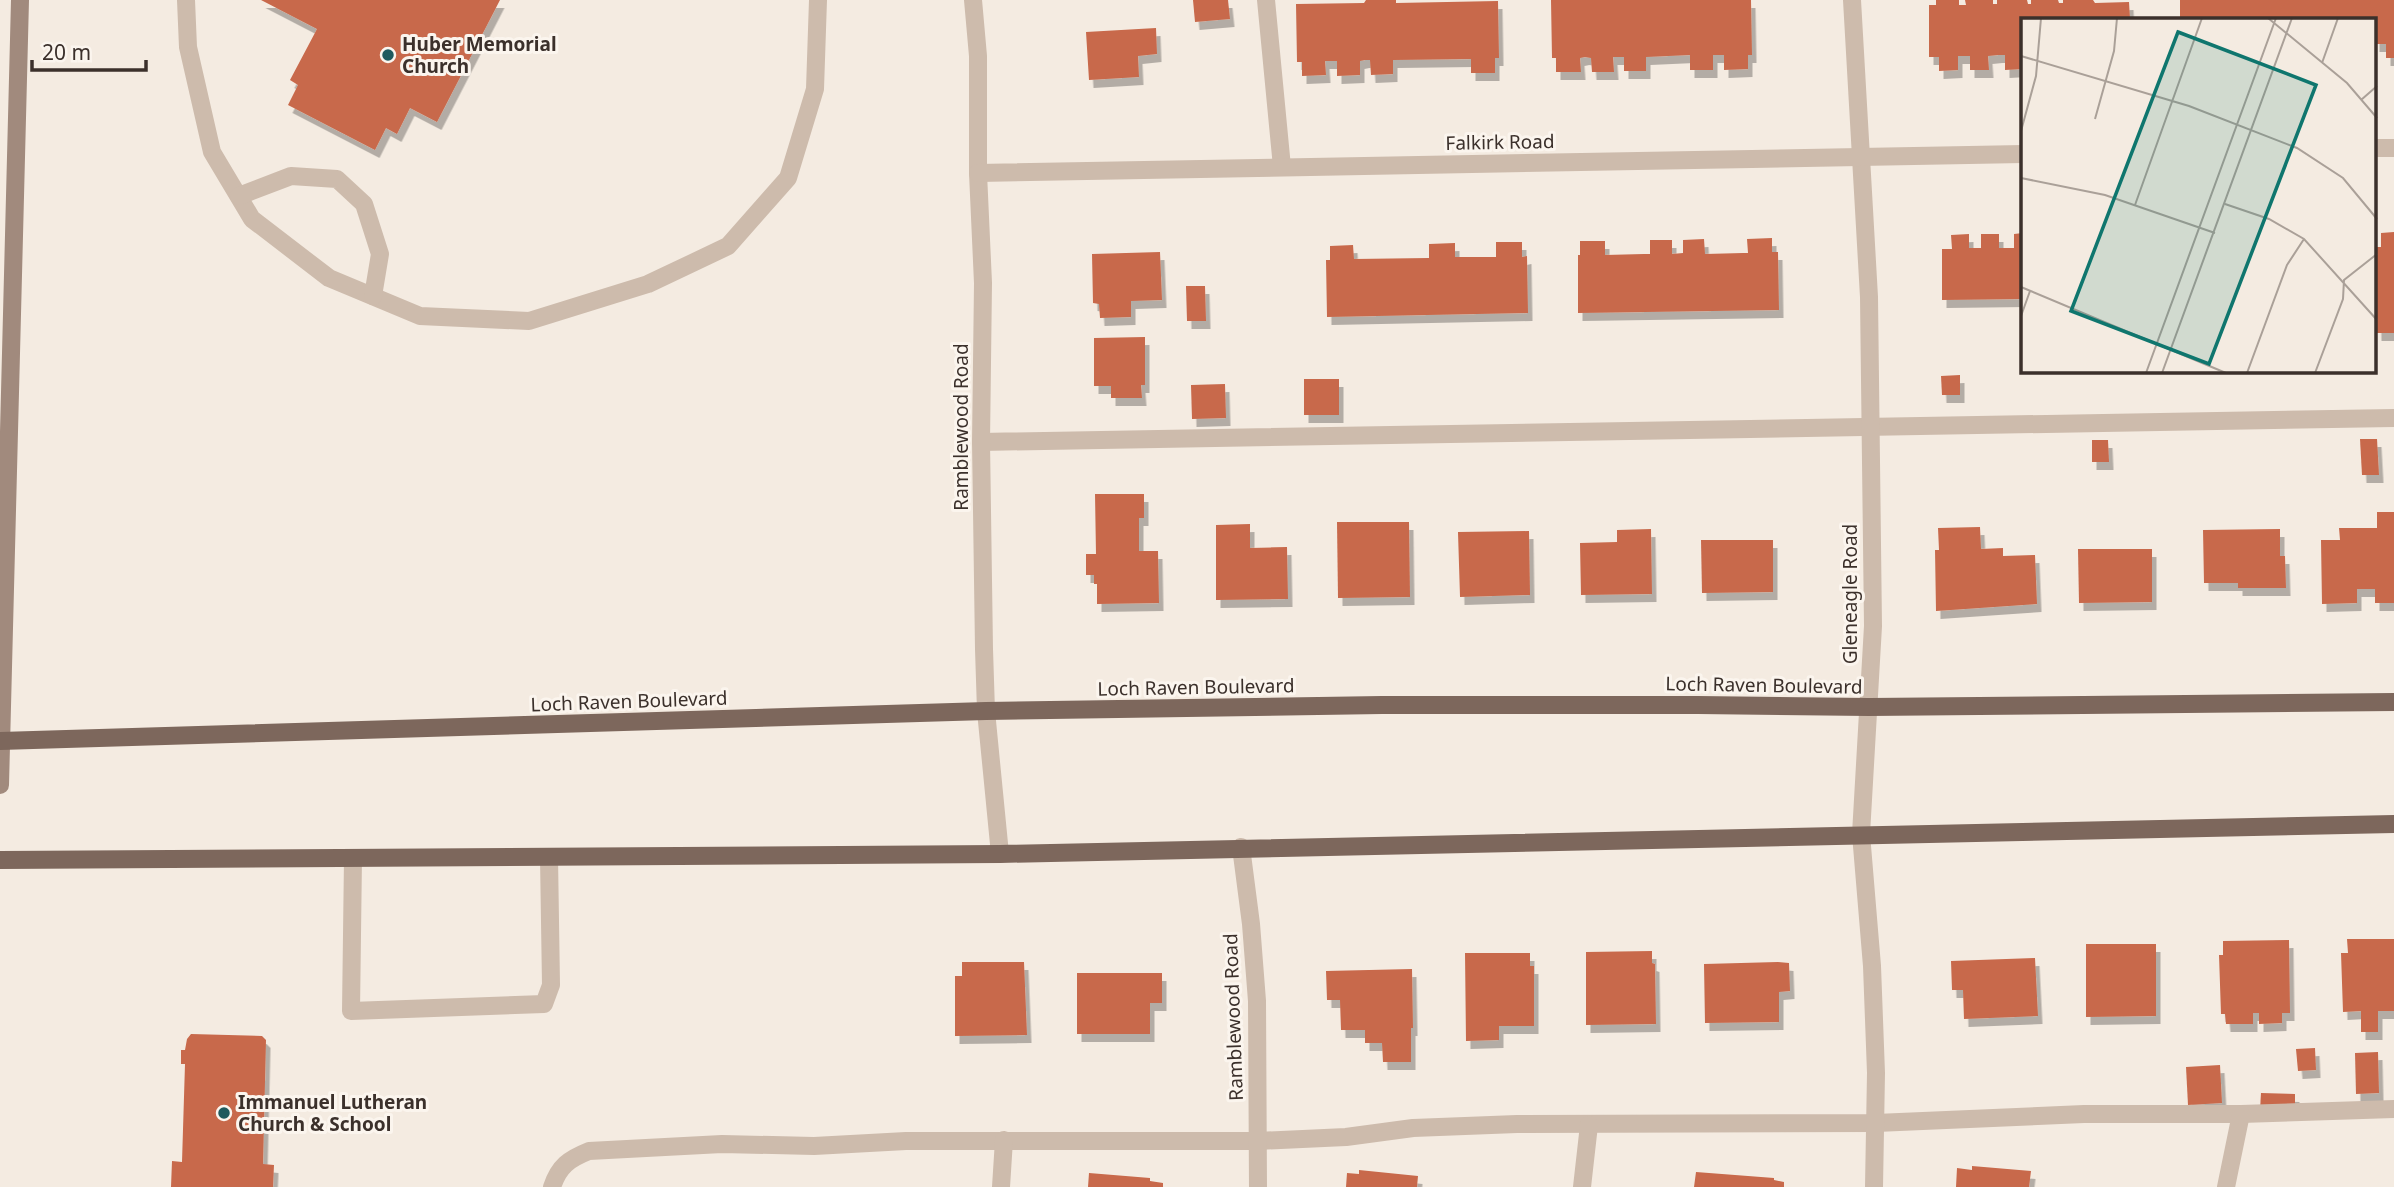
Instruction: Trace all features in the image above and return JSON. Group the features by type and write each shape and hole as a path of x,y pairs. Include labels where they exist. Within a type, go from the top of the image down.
{"main road":[{"path":"0,785 20,0"},
{"name":"Loch Raven Boulevard","path":"1,741 986,711 1410,705 1869,707 2394,702"},
{"path":"0,860 1000,854 2394,824"}],"street":[{"path":"186,0 188,47 212,152 253,219 329,278 420,316 529,321 648,284 728,246 788,178 816,89 818,0"},
{"name":"Ramblewood Road","path":"973,0 978,56 978,173 983,283 981,442 986,711 1000,854"},
{"path":"1266,0 1282,167"},
{"name":"Gleneagle Road","path":"1852,0 1869,297 1873,626 1861,834 1872,966 1876,1123 1874,1187"},
{"path":"2376,148 2394,148"},
{"name":"Falkirk Road","path":"978,173 2021,154"},
{"path":"239,196 291,176 337,179 364,204 380,254 373,296"},
{"path":"981,442 2394,418"},
{"name":"Ramblewood Road","path":"1241,847 1257,1001 1258,1187"},
{"path":"353,858 351,1011 544,1004 551,985 549,857"},
{"path":"552,1187 557,1173 569,1158 589,1151 722,1144 814,1146 905,1141 1257,1141 1346,1137 1413,1128 1517,1124 1876,1123 2084,1114 2241,1114 2394,1109"},
{"path":"2226,1187 2241,1114"},
{"path":"1582,1187 1589,1125"},
{"path":"1001,1187 1004,1140"}],"building":[{"name":"Huber Memorial Church","path":"261,0 500,0 437,122 410,108 397,134 386,128 375,150 288,105 298,85 290,80 317,29"},
{"path":"1193,0 1228,0 1230,19 1195,22"},
{"path":"1366,0 1396,0 1396,3 1498,1 1499,58 1495,58 1495,73 1471,73 1471,59 1393,60 1393,74 1371,75 1370,60 1365,60 1360,61 1360,75 1337,76 1337,61 1325,61 1326,75 1302,76 1302,62 1297,62 1296,4 1364,3"},
{"path":"1551,0 1751,0 1752,55 1748,55 1748,69 1724,70 1724,55 1713,55 1713,70 1690,70 1690,55 1646,57 1646,71 1624,71 1624,57 1613,57 1614,72 1592,72 1591,58 1585,57 1580,58 1581,72 1556,72 1556,58 1552,58"},
{"path":"1936,0 1959,0 1959,5 1966,5 1965,0 1993,0 1993,4 1997,4 1997,0 2027,0 2028,4 2031,4 2031,0 2058,0 2059,3 2063,3 2063,0 2129,2 2130,18 2021,18 2021,69 2005,70 2005,55 1998,55 1988,56 1989,70 1970,70 1970,56 1958,56 1958,70 1939,71 1939,57 1929,57 1929,5 1936,5"},
{"path":"2180,0 2394,0 2394,58 2386,58 2386,44 2376,44 2376,18 2180,18"},
{"path":"1156,28 1157,54 1138,56 1139,77 1089,80 1086,32"},
{"path":"2394,232 2394,333 2377,333 2376,247 2381,247 2381,233"},
{"path":"2021,233 2021,299 1942,300 1942,249 1952,249 1951,235 1969,234 1969,248 1981,248 1981,234 1999,234 1999,248 2014,248 2014,234"},
{"path":"1772,238 1772,252 1778,252 1779,310 1578,313 1580,241 1605,241 1605,255 1650,254 1650,240 1672,240 1672,254 1683,253 1683,240 1704,239 1705,254 1748,253 1747,239"},
{"path":"1496,242 1522,242 1522,257 1527,256 1528,313 1327,317 1326,260 1330,260 1330,246 1353,245 1354,259 1429,258 1429,244 1455,243 1455,257 1496,257"},
{"path":"1160,252 1162,300 1131,301 1131,317 1100,318 1099,304 1093,303 1092,254"},
{"path":"1186,286 1205,286 1206,321 1187,321"},
{"path":"1145,337 1145,385 1141,385 1142,398 1111,398 1111,386 1094,386 1094,338"},
{"path":"1960,375 1960,395 1942,395 1941,376"},
{"path":"1304,379 1339,379 1339,415 1304,415"},
{"path":"1225,384 1226,418 1192,419 1191,385"},
{"path":"2360,439 2377,439 2379,475 2362,475"},
{"path":"2092,440 2108,440 2109,462 2092,462"},
{"path":"1095,494 1144,494 1144,518 1139,518 1139,551 1158,551 1159,603 1097,604 1094,575 1086,575 1086,554 1096,554"},
{"path":"2377,512 2394,512 2394,603 2375,603 2375,589 2357,589 2357,603 2322,604 2321,540 2340,540 2339,528 2377,528"},
{"path":"1337,522 1409,522 1410,597 1338,598"},
{"path":"1250,524 1250,548 1287,547 1288,599 1216,600 1216,525"},
{"path":"1980,527 1981,549 2003,548 2003,556 2035,555 2037,604 1936,611 1935,550 1939,550 1938,528"},
{"path":"1651,529 1652,594 1581,595 1580,543 1617,542 1617,530"},
{"path":"2280,529 2280,556 2285,556 2286,588 2238,588 2238,583 2204,583 2203,530"},
{"path":"1529,531 1530,595 1460,597 1458,532"},
{"path":"1701,540 1773,540 1773,592 1702,593"},
{"path":"2078,549 2152,549 2152,602 2079,603"},
{"path":"2347,939 2394,939 2394,1011 2378,1011 2378,1032 2361,1032 2361,1011 2343,1012 2341,953 2348,953"},
{"path":"2289,940 2290,1013 2282,1013 2282,1023 2259,1024 2259,1013 2253,1013 2253,1024 2226,1024 2225,1014 2221,1014 2219,955 2223,955 2223,941"},
{"path":"2086,944 2156,944 2156,1016 2086,1017"},
{"path":"1652,951 1652,963 1655,964 1656,1024 1586,1025 1586,952"},
{"path":"1465,953 1530,953 1530,966 1534,966 1534,1026 1499,1026 1499,1040 1466,1041"},
{"path":"2035,958 2038,1016 1964,1019 1963,990 1952,990 1951,961"},
{"path":"962,962 1024,962 1027,1035 955,1036 955,976 962,976"},
{"path":"1789,963 1790,991 1779,992 1779,1022 1705,1023 1704,964"},
{"path":"1412,969 1411,1062 1383,1062 1382,1043 1365,1043 1365,1030 1341,1030 1340,1000 1327,1000 1326,971"},
{"path":"1077,973 1162,973 1162,1003 1150,1003 1150,1034 1077,1034"},
{"name":"Immanuel Lutheran Church & School","path":"191,1034 262,1036 266,1040 263,1164 274,1165 273,1187 171,1187 172,1161 182,1162 185,1064 181,1064 181,1050 185,1050"},
{"path":"2315,1048 2316,1070 2298,1071 2296,1049"},
{"path":"2378,1052 2379,1093 2356,1094 2355,1053"},
{"path":"2220,1065 2222,1103 2188,1105 2186,1067"},
{"path":"2261,1093 2295,1094 2295,1112 2260,1110"},
{"path":"1972,1166 2031,1171 2029,1187 1956,1187 1957,1168 1972,1170"},
{"path":"1359,1170 1418,1176 1417,1187 1346,1187 1347,1173 1359,1174"},
{"path":"1696,1172 1774,1178 1784,1182 1784,1187 1694,1187"},
{"path":"1089,1173 1150,1178 1150,1181 1163,1183 1163,1187 1088,1187"}],"place":[{"name":"Huber Memorial Church","path":"388,55"},
{"name":"Immanuel Lutheran Church & School","path":"224,1113"}]}
